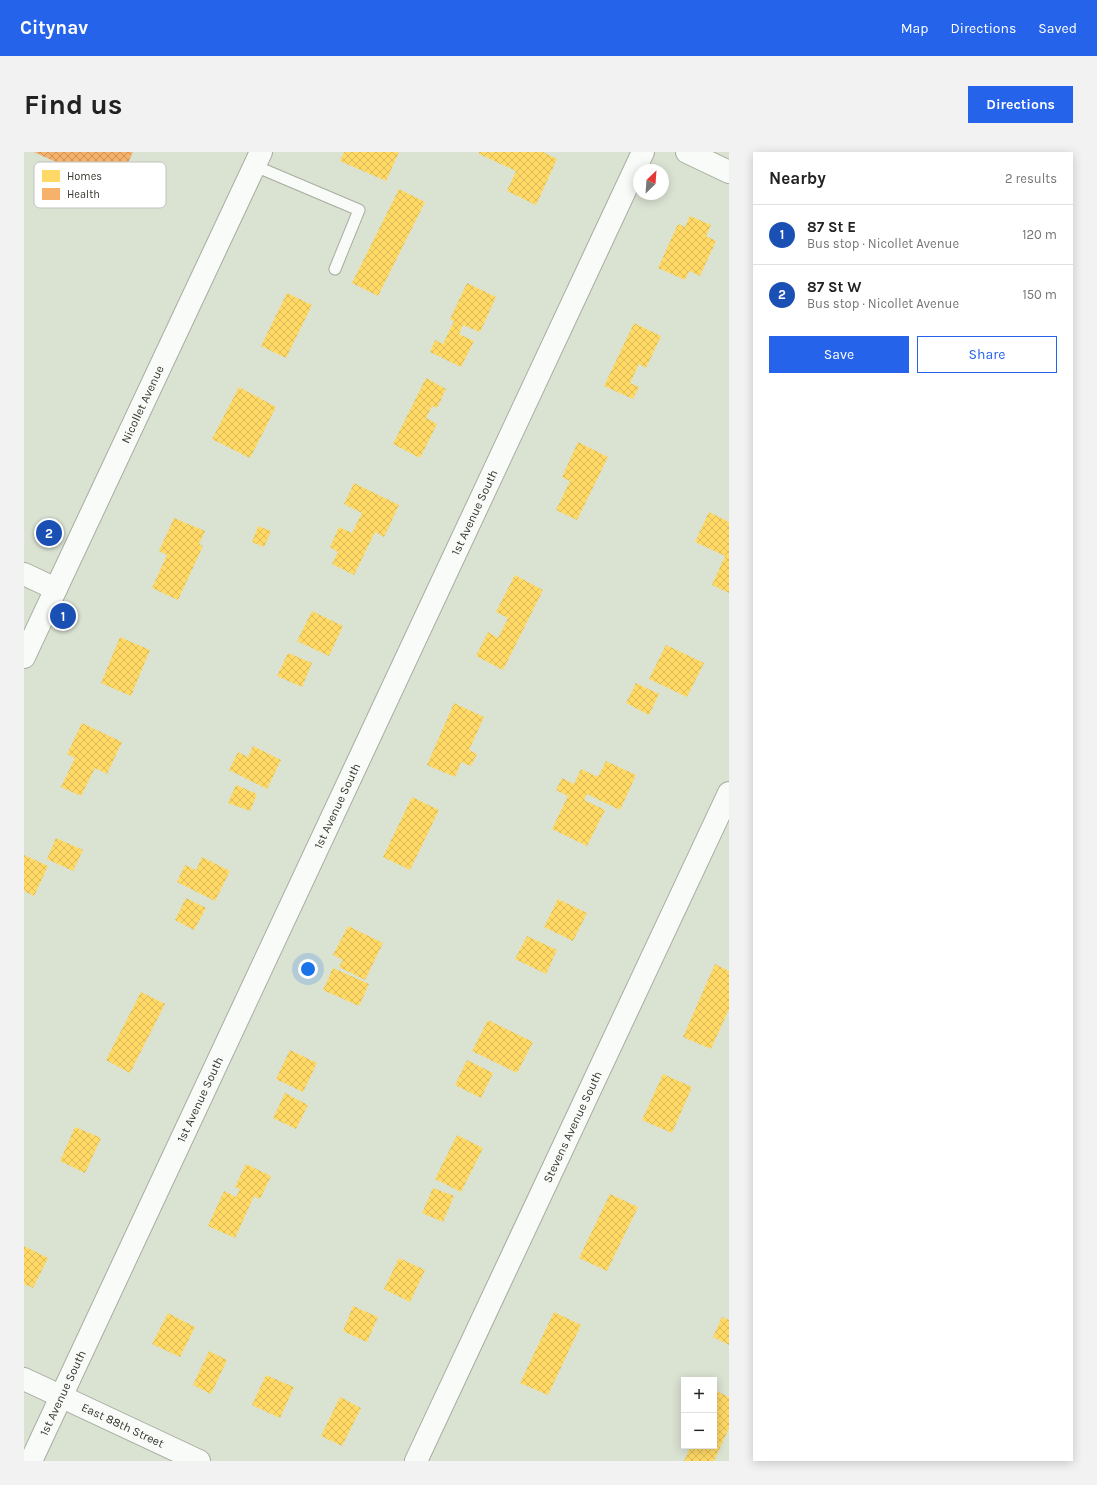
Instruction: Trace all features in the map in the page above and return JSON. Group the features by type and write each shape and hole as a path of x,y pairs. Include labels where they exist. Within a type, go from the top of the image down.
{"street":[{"name":"1st Avenue South","path":"32,1461 643,152"},
{"path":"687,152 729,172"},
{"name":"Nicollet Avenue","path":"24,657 258,157"},
{"path":"24,574 56,589"},
{"name":"Stevens Avenue South","path":"416,1461 729,793"},
{"name":"East 88th Street","path":"24,1379 199,1461"}],"lane":[{"path":"258,157 359,210 335,269"}],"building: Homes":[{"path":"344,152 399,152 386,181 340,161"},
{"path":"479,152 543,152 557,159 536,205 507,191 516,171 479,154"},
{"path":"399,189 425,202 378,296 352,283"},
{"path":"690,216 711,225 706,236 716,241 700,276 689,271 685,280 658,268 678,224 685,227"},
{"path":"467,283 496,297 480,332 463,325 459,334 474,341 461,367 430,352 435,340 443,344 454,321 450,319"},
{"path":"287,293 312,305 286,358 261,346"},
{"path":"634,323 661,336 646,368 639,364 630,383 639,387 633,399 604,386"},
{"path":"426,378 446,389 437,408 432,406 426,418 437,424 420,458 393,444"},
{"path":"239,387 276,407 250,458 212,439"},
{"path":"578,442 608,457 577,520 556,510 570,481 562,477"},
{"path":"354,483 399,505 384,537 375,532 354,575 332,564 338,552 330,547 339,527 352,533 362,513 344,504"},
{"path":"709,512 729,522 729,593 712,585 725,556 695,542"},
{"path":"174,518 205,531 199,544 203,546 178,600 152,588 167,555 159,551"},
{"path":"258,526 271,531 264,547 252,542"},
{"path":"515,575 543,590 503,670 476,656 488,632 498,638 508,618 496,612"},
{"path":"312,611 343,626 329,656 297,641"},
{"path":"120,637 150,650 131,696 101,683"},
{"path":"666,645 704,663 687,697 649,679"},
{"path":"288,653 312,663 302,687 277,676"},
{"path":"636,683 659,694 649,715 626,703"},
{"path":"454,703 484,717 469,750 477,754 471,766 461,762 455,777 427,765"},
{"path":"82,723 122,742 107,774 95,768 81,796 61,787 75,758 67,754"},
{"path":"253,746 281,760 267,789 229,770 238,752 248,757"},
{"path":"606,761 636,775 620,810 587,794 584,800 605,810 587,846 552,829 568,796 556,790 562,778 574,784 581,769 598,777"},
{"path":"236,785 257,794 250,811 228,803"},
{"path":"412,797 439,810 410,870 383,857"},
{"path":"56,838 83,850 73,871 47,859"},
{"path":"24,855 48,866 34,896 24,891"},
{"path":"202,857 230,871 215,901 177,882 185,865 196,870"},
{"path":"186,898 206,908 194,930 175,920"},
{"path":"558,899 587,913 573,941 544,927"},
{"path":"348,926 383,943 365,980 339,967 343,960 333,955"},
{"path":"527,936 557,950 546,974 515,959"},
{"path":"715,964 729,971 729,1009 711,1049 683,1037"},
{"path":"333,968 369,984 359,1006 323,990"},
{"path":"141,992 165,1004 130,1073 106,1060"},
{"path":"488,1020 533,1042 517,1073 472,1051"},
{"path":"290,1050 317,1063 303,1092 276,1079"},
{"path":"467,1060 493,1073 481,1098 455,1085"},
{"path":"663,1074 692,1087 672,1133 642,1120"},
{"path":"285,1093 308,1105 296,1129 273,1118"},
{"path":"75,1127 101,1138 85,1173 60,1161"},
{"path":"457,1135 483,1148 461,1192 435,1179"},
{"path":"246,1164 271,1176 260,1199 254,1196 235,1238 208,1226 224,1191 236,1197 240,1189 235,1187"},
{"path":"433,1188 454,1196 443,1222 422,1213"},
{"path":"610,1194 638,1207 607,1271 579,1258"},
{"path":"24,1246 48,1258 33,1288 24,1284"},
{"path":"399,1258 425,1270 410,1302 384,1289"},
{"path":"353,1306 378,1317 367,1342 343,1331"},
{"path":"554,1312 581,1325 548,1395 520,1383"},
{"path":"168,1313 195,1327 180,1357 152,1344"},
{"path":"722,1317 729,1320 729,1345 713,1337"},
{"path":"209,1351 227,1360 211,1394 193,1385"},
{"path":"266,1375 294,1387 280,1418 252,1405"},
{"path":"717,1391 729,1397 729,1428 714,1461 684,1461 690,1449 717,1449"},
{"path":"340,1397 361,1408 342,1446 321,1436"}],"building: Health":[{"path":"34,152 133,152 128,162 56,162"}],"place":[{"name":"87 St W","path":"49,533"},
{"name":"87 St E","path":"63,616"}]}
